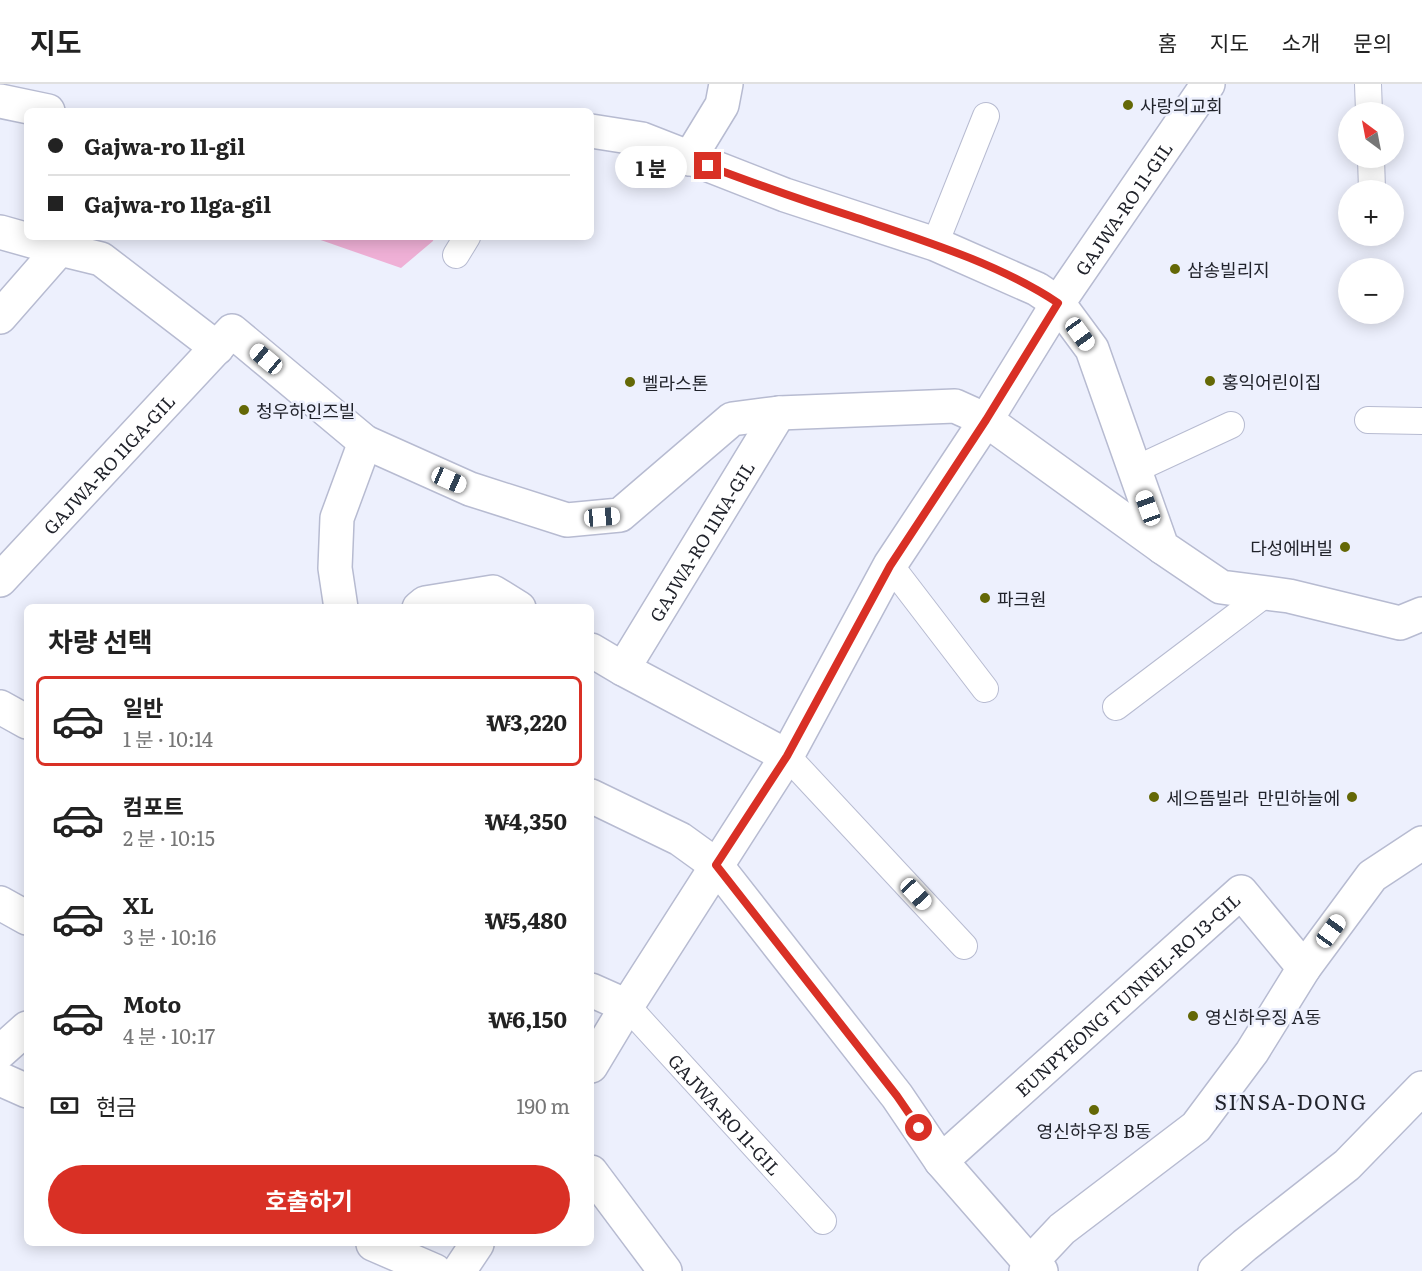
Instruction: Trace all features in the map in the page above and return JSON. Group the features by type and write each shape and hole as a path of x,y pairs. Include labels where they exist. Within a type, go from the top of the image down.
{"street":[{"path":"689,159 722,105 726,84"},
{"name":"GAJWA-RO 11-GIL","path":"594,1061 787,756 890,566 986,420 1058,303 1208,84"},
{"path":"0,100 35,108"},
{"path":"594,131 642,139 785,195 934,244 1037,289 1058,303 1092,349 1162,547"},
{"path":"0,232 24,236"},
{"path":"47,240 65,243 101,259 225,340 365,442 470,489 567,520 620,515 732,418 779,413 955,406 986,420 1221,587 1268,592 1400,623 1422,614"},
{"path":"0,317 65,243"},
{"name":"GAJWA-RO 11GA-GIL","path":"0,580 225,340"},
{"name":"GAJWA-RO 11NA-GIL","path":"623,669 779,413"},
{"path":"340,604 334,568 337,518 365,442"},
{"path":"424,604 493,592 512,604"},
{"path":"594,652 787,756"},
{"path":"0,707 24,720"},
{"path":"594,797 681,839 716,865 897,1096 941,1161 1032,1268 1062,1229 1196,1127 1252,1052 1304,968 1372,876 1422,843"},
{"name":"EUNPYEONG TUNNEL-RO 13-GIL","path":"941,1161 1241,892 1304,968"},
{"path":"0,903 24,916"},
{"name":"GAJWA-RO 11-GIL","path":"594,991 627,1006"},
{"path":"0,1052 24,1031"},
{"path":"0,1079 24,1090"},
{"path":"1215,1271 1347,1165 1422,1088"},
{"path":"594,1176 665,1271"},
{"path":"378,1246 435,1271"},
{"path":"459,1271 476,1246"}],"lane":[{"path":"1368,84 1369,102"},
{"path":"934,244 986,116"},
{"path":"1368,420 1422,421"},
{"path":"1134,470 1231,426"},
{"path":"890,566 985,690"},
{"path":"1116,707 1268,592"},
{"path":"787,756 964,946"},
{"name":"GAJWA-RO 11-GIL","path":"627,1006 823,1221"}],"shaded area":[{"path":"321,240 433,240 401,268"}],"place":[{"name":"사랑의교회","path":"1128,105"},
{"name":"삼송빌리지","path":"1175,269"},
{"name":"홍익어린이집","path":"1210,381"},
{"name":"벨라스톤","path":"630,382"},
{"name":"청우하인즈빌","path":"244,410"},
{"name":"다성에버빌","path":"1345,547"},
{"name":"파크원","path":"985,598"},
{"name":"세으뜸빌라","path":"1154,797"},
{"name":"만민하늘에","path":"1352,797"},
{"name":"영신하우징 A동","path":"1193,1016"},
{"name":"영신하우징 B동","path":"1094,1110"}],"district":[{"name":"SINSA-DONG","path":"1291,1100"}],"route":[{"path":"708,166 785,195 934,244 1037,289 1058,303 986,420 890,566 787,756 716,865 897,1096 919,1128"}]}
